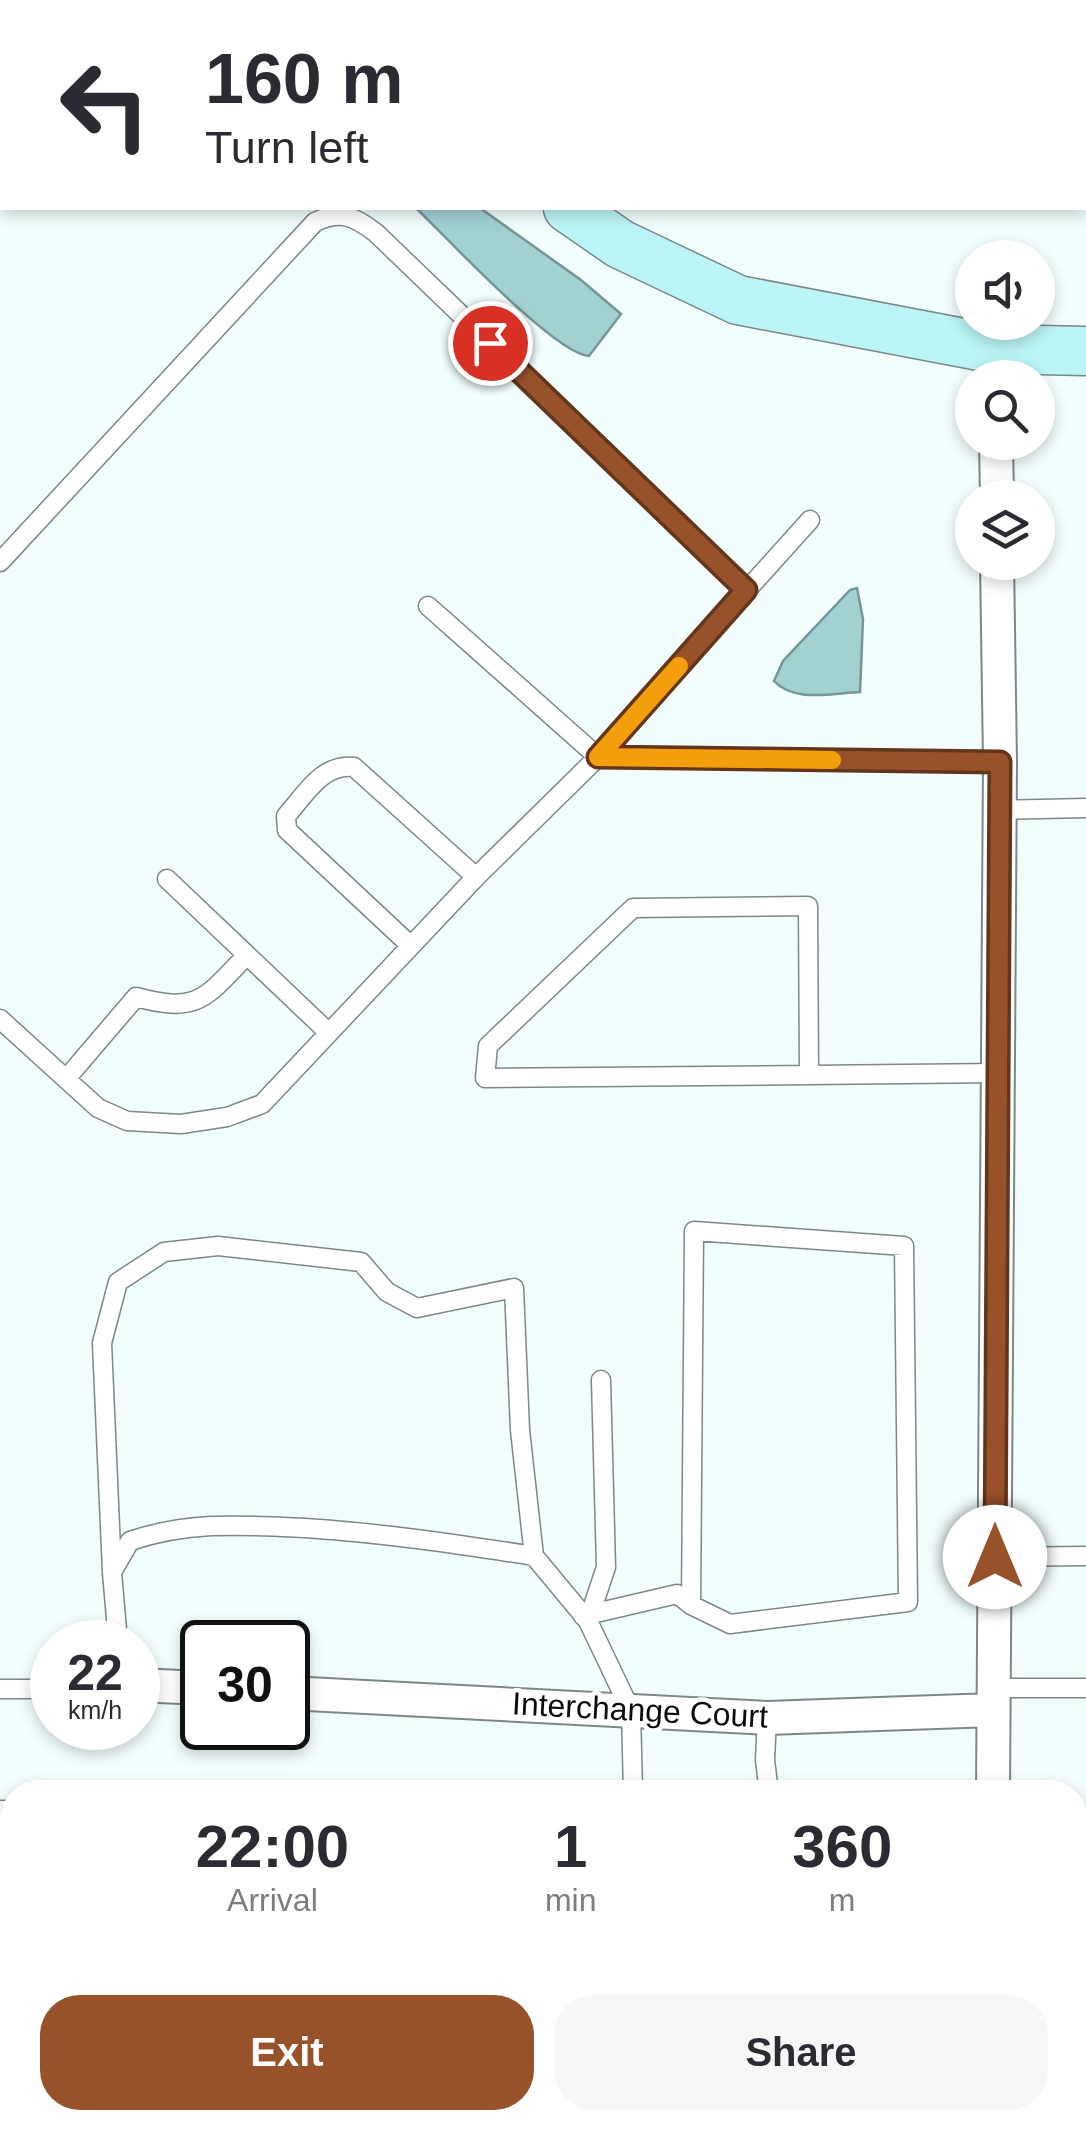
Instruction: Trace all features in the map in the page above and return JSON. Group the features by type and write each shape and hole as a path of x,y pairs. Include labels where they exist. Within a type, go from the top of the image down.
{"main road":[{"path":"571,210 620,244 738,300 983,360"},
{"path":"1018,360 1086,351"}],"street":[{"path":"993,1780 998,580"},
{"name":"Interchange Court","path":"310,1693 767,1718 993,1699"}],"lane":[{"path":"0,562 315,222 333,214 354,216 376,233 746,590"},
{"path":"0,1019 98,1108 127,1121 181,1124 227,1117 262,1104 476,877 598,757 810,520"},
{"path":"428,606 598,757 1000,762"},
{"path":"411,946 287,830 286,816 324,772 339,765 354,767 476,877"},
{"path":"998,810 1086,808"},
{"path":"167,879 329,1032"},
{"path":"808,1075 808,906 633,908 488,1046 485,1078 808,1075 998,1073"},
{"path":"66,1079 136,997 168,1005 192,1003 212,991 247,955"},
{"path":"587,1617 678,1594 691,1605 730,1624 908,1602 904,1246 694,1231 691,1605"},
{"path":"116,1620 102,1343 118,1282 164,1252 218,1246 361,1262 388,1292 416,1308 514,1288 520,1430 534,1556 587,1617 631,1710 632,1780"},
{"path":"587,1617 606,1567 601,1380"},
{"path":"112,1572 130,1540 166,1528 236,1524 390,1534 534,1556"},
{"path":"995,1557 1086,1556"},
{"path":"993,1699 1086,1688"},
{"path":"0,1689 30,1689"},
{"path":"767,1718 768,1780"}],"water":[{"path":"418,210 483,210 581,280 621,314 589,356 552,336"},
{"path":"857,588 863,619 860,692 814,695 782,688 774,681 783,661 850,590"}],"slow traffic":[{"path":"679,666 598,757 832,760"}],"route":[{"path":"490,343 746,590 598,757 1000,762 995,1557"}]}
